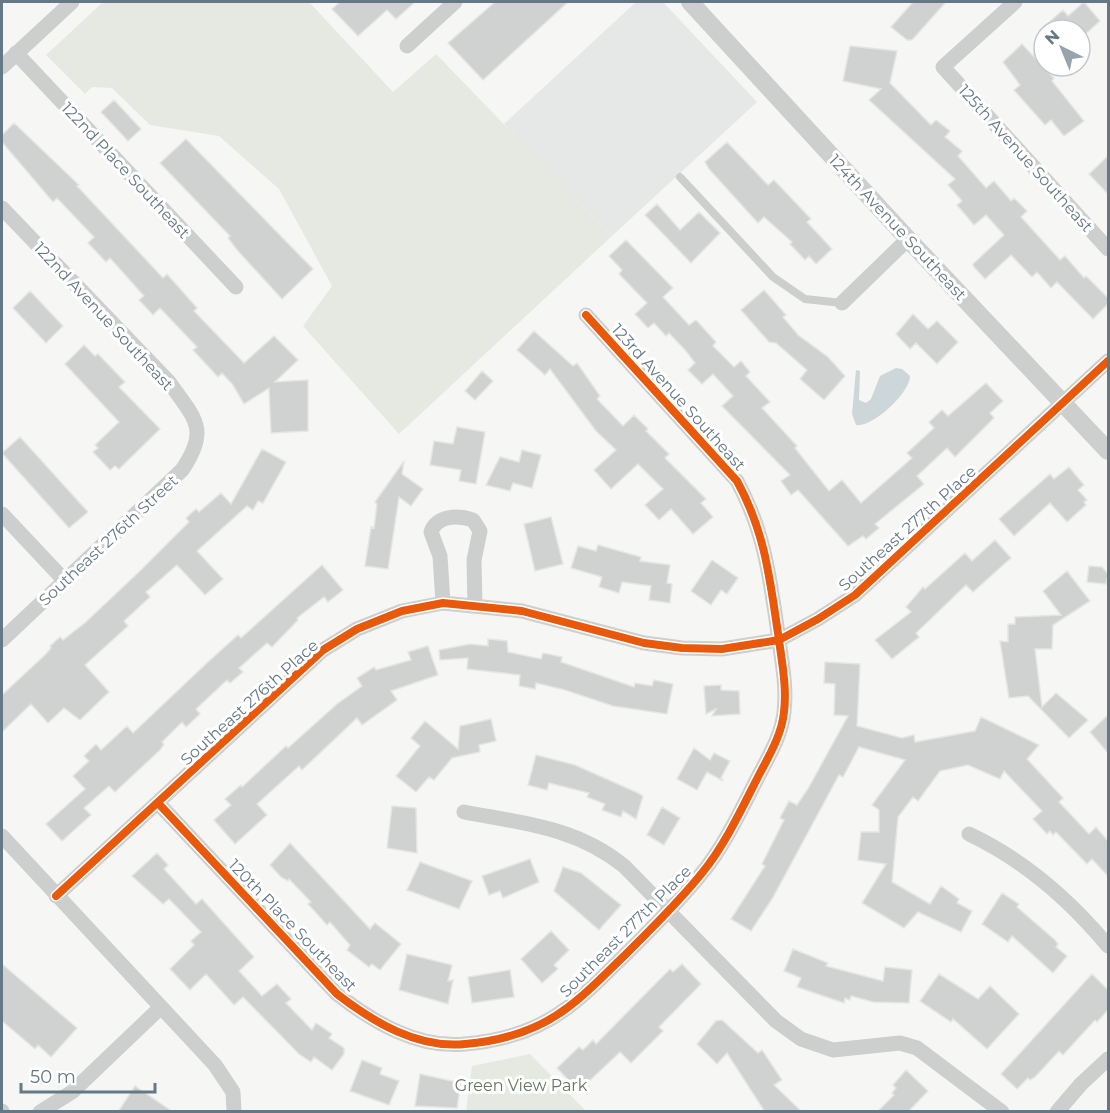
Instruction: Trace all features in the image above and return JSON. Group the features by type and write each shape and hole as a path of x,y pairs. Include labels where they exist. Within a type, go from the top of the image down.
{"street":[{"path":"7,58 72,2"},
{"path":"407,46 455,2"},
{"name":"124th Avenue Southeast","path":"690,2 908,239 1108,451"},
{"name":"125th Avenue Southeast","path":"1015,2 943,67 1108,249"},
{"name":"122nd Place Southeast","path":"7,58 236,287"},
{"name":"122nd Avenue Southeast","path":"2,208 169,382 191,413 198,431"},
{"path":"842,303 908,239"},
{"name":"123rd Avenue Southeast","path":"586,315 737,481 751,506 763,539 779,640"},
{"name":"Southeast 277th Place","path":"426,1040 463,1044 503,1038 540,1024 567,1008 669,911 704,871 742,808 774,746 784,714 784,681 779,640 818,619 855,595 1108,361"},
{"name":"Southeast 276th Street","path":"2,640 182,470 195,451 198,431"},
{"path":"2,514 65,581"},
{"path":"443,603 440,556 431,532 438,522 446,518 466,518 473,520 480,531 474,561 475,606"},
{"name":"Southeast 276th Place","path":"56,896 323,650 357,629 402,611 443,603 522,611 644,643 682,648 722,649 779,640"},
{"name":"120th Place Southeast","path":"158,803 337,994 362,1014 393,1031 426,1040"},
{"path":"464,812 548,828 583,838 604,849 624,866 776,1021 801,1039 833,1050 900,1043 917,1048 1002,1112"},
{"path":"969,834 1004,851 1042,879 1108,946"},
{"path":"2,836 226,1078 233,1092 234,1110"},
{"path":"40,1112 72,1092 160,1008"},
{"path":"1057,1112 1081,1084 1108,1059"}],"lane":[{"path":"680,177 773,277 805,299 842,303"}],"shaded area":[{"path":"636,2 663,2 757,102 612,236 504,124"},
{"path":"896,368 902,369 910,376 904,391 880,415 871,421 856,425 852,414 856,370 860,371 859,400 866,403 871,399 880,376"}],"green space":[{"path":"103,2 309,2 393,92 436,54 612,236 399,434 303,326 332,286 279,189 219,136 150,125 112,88 92,87 85,94 46,55"},
{"name":"Green View Park","path":"530,1054 586,1111 466,1111 472,1066"}],"building":[{"path":"340,2 415,2 396,19 387,10 358,36 332,9"},
{"path":"495,2 568,2 483,80 448,43"},
{"path":"913,2 946,2 912,40 907,40 891,27"},
{"path":"1084,2 1100,21 1092,28 1092,18 1054,18 1063,10 1068,16"},
{"path":"1022,44 1032,55 1032,78 1054,78 1052,81 1084,121 1064,136 1051,120 1045,125 1014,90 1020,85 1003,62"},
{"path":"850,46 897,51 890,83 931,125 936,120 950,131 945,137 962,151 958,156 986,188 994,181 1011,201 1014,198 1027,211 1021,217 1060,260 1065,256 1084,278 1086,276 1108,298 1108,304 1093,319 1057,282 1051,288 1037,272 1032,277 1011,255 985,279 974,267 973,264 1004,235 986,215 974,225 957,205 962,201 948,185 955,179 869,100 881,89 843,81"},
{"path":"114,100 141,129 128,141 101,112"},
{"path":"14,123 79,185 77,186 163,278 167,274 197,308 194,311 244,363 274,336 298,360 275,382 308,380 308,431 271,433 269,388 244,404 233,385 222,373 218,377 193,350 197,347 160,308 153,315 139,300 144,296 110,258 106,262 88,243 94,237 57,198 53,202 2,142 2,135"},
{"path":"186,139 313,269 282,299 238,251 228,238 230,236 160,163"},
{"path":"727,142 768,185 774,180 811,219 807,222 832,249 816,264 809,256 805,260 790,244 792,242 764,217 758,223 709,169 705,162"},
{"path":"1108,156 1108,194 1089,174"},
{"path":"657,204 680,230 699,212 720,233 691,263 645,215"},
{"path":"626,240 673,288 663,297 689,325 696,320 716,342 713,346 734,367 741,361 750,372 746,376 770,402 762,408 797,446 795,448 829,491 842,480 861,503 912,458 907,453 934,428 929,422 942,410 948,416 986,383 1003,401 990,413 994,418 955,457 947,448 917,476 924,484 875,524 879,528 866,539 863,536 848,546 798,490 791,495 781,481 790,475 722,406 733,396 713,374 702,384 688,370 695,363 669,333 666,336 654,323 648,328 635,314 647,303 619,274 622,270 609,256"},
{"path":"764,290 786,315 783,317 798,335 828,357 845,376 824,400 800,379 807,370 776,343 769,342 741,310"},
{"path":"30,291 63,326 46,343 13,308"},
{"path":"913,314 928,329 937,321 958,342 937,364 916,343 910,349 896,334"},
{"path":"534,331 573,366 577,363 600,396 597,399 623,426 634,415 648,429 646,431 669,454 665,458 706,499 701,503 713,517 693,534 671,509 659,520 645,505 663,489 638,464 611,489 594,470 616,450 596,431 550,369 545,375 517,350"},
{"path":"84,345 95,356 98,354 125,382 119,387 160,429 119,469 115,466 110,470 93,452 98,448 95,445 119,422 65,364"},
{"path":"482,371 493,381 475,400 465,391"},
{"path":"457,427 485,432 476,484 459,481 461,470 430,465 434,441 453,444"},
{"path":"20,437 88,512 69,528 2,453"},
{"path":"262,449 286,462 263,503 258,501 253,510 247,506 197,551 223,579 205,595 177,565 146,592 150,597 124,621 128,626 85,665 109,692 80,720 64,708 48,723 31,704 2,732 2,695 46,654 50,646 60,637 63,640 86,622 142,569 189,522 186,518 196,509 199,512 221,493 231,504"},
{"path":"522,450 541,455 532,488 513,483 510,491 486,485 500,457 519,462"},
{"path":"404,461 402,474 423,489 411,506 399,497 388,569 365,566 371,527 374,528 377,504 375,502"},
{"path":"1069,467 1084,485 1078,490 1087,500 1084,502 1086,505 1067,522 1050,503 1014,536 999,519 1050,474 1054,479"},
{"path":"551,517 563,564 535,571 524,524"},
{"path":"995,540 1011,558 973,592 966,585 916,633 919,637 892,659 875,640 911,612 906,607 923,587 925,589 965,553 972,561"},
{"path":"598,545 641,557 640,561 670,565 667,583 672,584 670,603 649,600 651,586 622,582 619,593 599,587 602,577 571,568 578,546 596,551"},
{"path":"712,560 738,578 727,594 721,590 711,605 691,591"},
{"path":"322,565 343,590 328,602 324,597 297,618 298,620 272,647 267,643 239,668 243,672 230,683 227,680 196,709 200,714 186,727 182,722 162,742 164,744 160,750 115,792 109,786 84,808 91,815 62,841 46,824 85,789 73,776 89,761 84,756 96,744 101,750 127,726 133,733 238,635 241,638"},
{"path":"1089,566 1102,567 1108,574 1106,584 1087,582"},
{"path":"1067,571 1090,601 1053,625 1052,649 1035,649 1042,707 1056,693 1088,720 1069,738 1028,696 1009,698 1000,641 1008,642 1008,624 1015,624 1015,617 1061,615 1043,591"},
{"path":"488,639 507,641 508,652 541,659 543,653 562,657 561,662 634,687 635,683 652,686 654,680 673,684 667,714 613,706 536,683 535,689 519,686 520,675 467,669 468,658 440,660 439,650 470,644 488,646"},
{"path":"428,646 438,675 391,691 397,700 362,725 357,718 302,770 299,766 257,804 267,815 235,844 214,820 231,805 225,799 241,785 242,787 286,746 288,748 337,704 362,686 357,678 374,667 376,670 411,660 408,652"},
{"path":"825,662 860,664 857,726 902,738 914,735 915,742 975,731 981,717 1039,745 1027,759 1063,798 1059,802 1089,834 1096,827 1108,841 1108,876 1092,859 1087,864 1056,832 1053,835 1050,831 1047,834 1033,819 1042,811 1004,771 1000,779 968,765 940,771 918,801 913,797 898,817 892,882 930,904 941,886 959,899 957,903 972,911 961,932 918,912 904,928 862,903 886,864 858,860 861,832 879,832 879,810 872,805 905,760 859,747 843,777 839,775 772,899 751,931 731,919 765,866 762,864 784,820 780,818 789,801 797,805 848,716 834,715 835,684 824,683"},
{"path":"721,685 721,690 739,691 740,714 712,716 716,709 706,714 704,686"},
{"path":"1108,715 1108,753 1090,732"},
{"path":"491,719 496,741 479,745 480,752 452,758 434,780 429,777 416,792 396,776 420,746 411,738 425,721 458,749 460,726"},
{"path":"694,748 710,760 714,753 730,761 721,778 723,781 707,772 697,790 677,779"},
{"path":"536,755 575,765 643,796 636,819 623,811 621,817 602,810 605,804 587,797 589,793 549,783 547,790 528,785"},
{"path":"392,806 416,808 417,853 387,848"},
{"path":"662,807 680,818 664,845 647,835"},
{"path":"290,843 370,929 375,923 401,944 380,970 372,964 369,967 347,950 350,945 330,922 327,925 308,904 311,902 289,879 288,881 281,877 270,865"},
{"path":"157,853 168,865 164,869 196,904 202,899 254,957 239,971 262,996 277,984 291,999 286,1003 312,1030 316,1023 332,1034 329,1038 344,1048 344,1054 332,1070 314,1057 311,1062 299,1054 243,997 234,1005 206,974 190,990 170,969 194,945 191,941 201,932 169,899 163,904 132,876"},
{"path":"530,859 539,882 503,898 500,891 489,895 482,876"},
{"path":"420,862 472,881 459,909 407,890"},
{"path":"563,867 581,873 621,905 599,930 554,891"},
{"path":"1002,893 1019,904 1017,907 1055,940 1058,944 1056,947 1067,956 1053,973 1012,936 1008,942 982,924"},
{"path":"551,931 569,950 554,965 558,969 542,983 521,959"},
{"path":"793,949 828,963 826,966 883,981 885,967 912,970 909,1003 873,1002 851,996 850,1000 845,998 844,1003 797,987 801,978 784,971"},
{"path":"407,954 452,965 448,981 453,980 448,1004 399,990"},
{"path":"2,964 77,1028 51,1057 38,1045 35,1049 2,1021"},
{"path":"682,964 701,984 659,1027 663,1031 631,1063 620,1052 585,1085 583,1082 576,1088 557,1068 579,1047 583,1050 593,1040 596,1044 670,969 673,972"},
{"path":"510,970 514,997 472,1003 468,977"},
{"path":"939,974 978,999 990,986 1019,1014 987,1049 953,1019 951,1022 920,1001"},
{"path":"1092,974 1108,990 1108,1010 1097,1022 1095,1020 1063,1055 1059,1051 1035,1077 1030,1080 1028,1078 1017,1089 1001,1074"},
{"path":"722,1020 758,1053 762,1050 782,1080 774,1085 802,1112 765,1112 727,1053 717,1064 697,1044 716,1021"},
{"path":"362,1060 382,1068 380,1074 399,1081 389,1105 350,1091"},
{"path":"906,1070 928,1091 908,1112 877,1112 894,1095 892,1093 896,1088 893,1085"},
{"path":"420,1074 461,1083 457,1108 415,1106"},
{"path":"135,1086 173,1112 118,1112"}],"cycle path":[{"path":"56,896 323,650 357,629 402,611 443,603 522,611 644,643 682,648 722,649 779,640 761,539 737,481 586,315"},
{"path":"158,803 337,994 381,1023 413,1038 447,1044 465,1044 519,1033 544,1022 567,1008 597,983 674,905 718,851 767,760 781,728 785,694 779,640 818,619 855,595 1108,361"}]}
